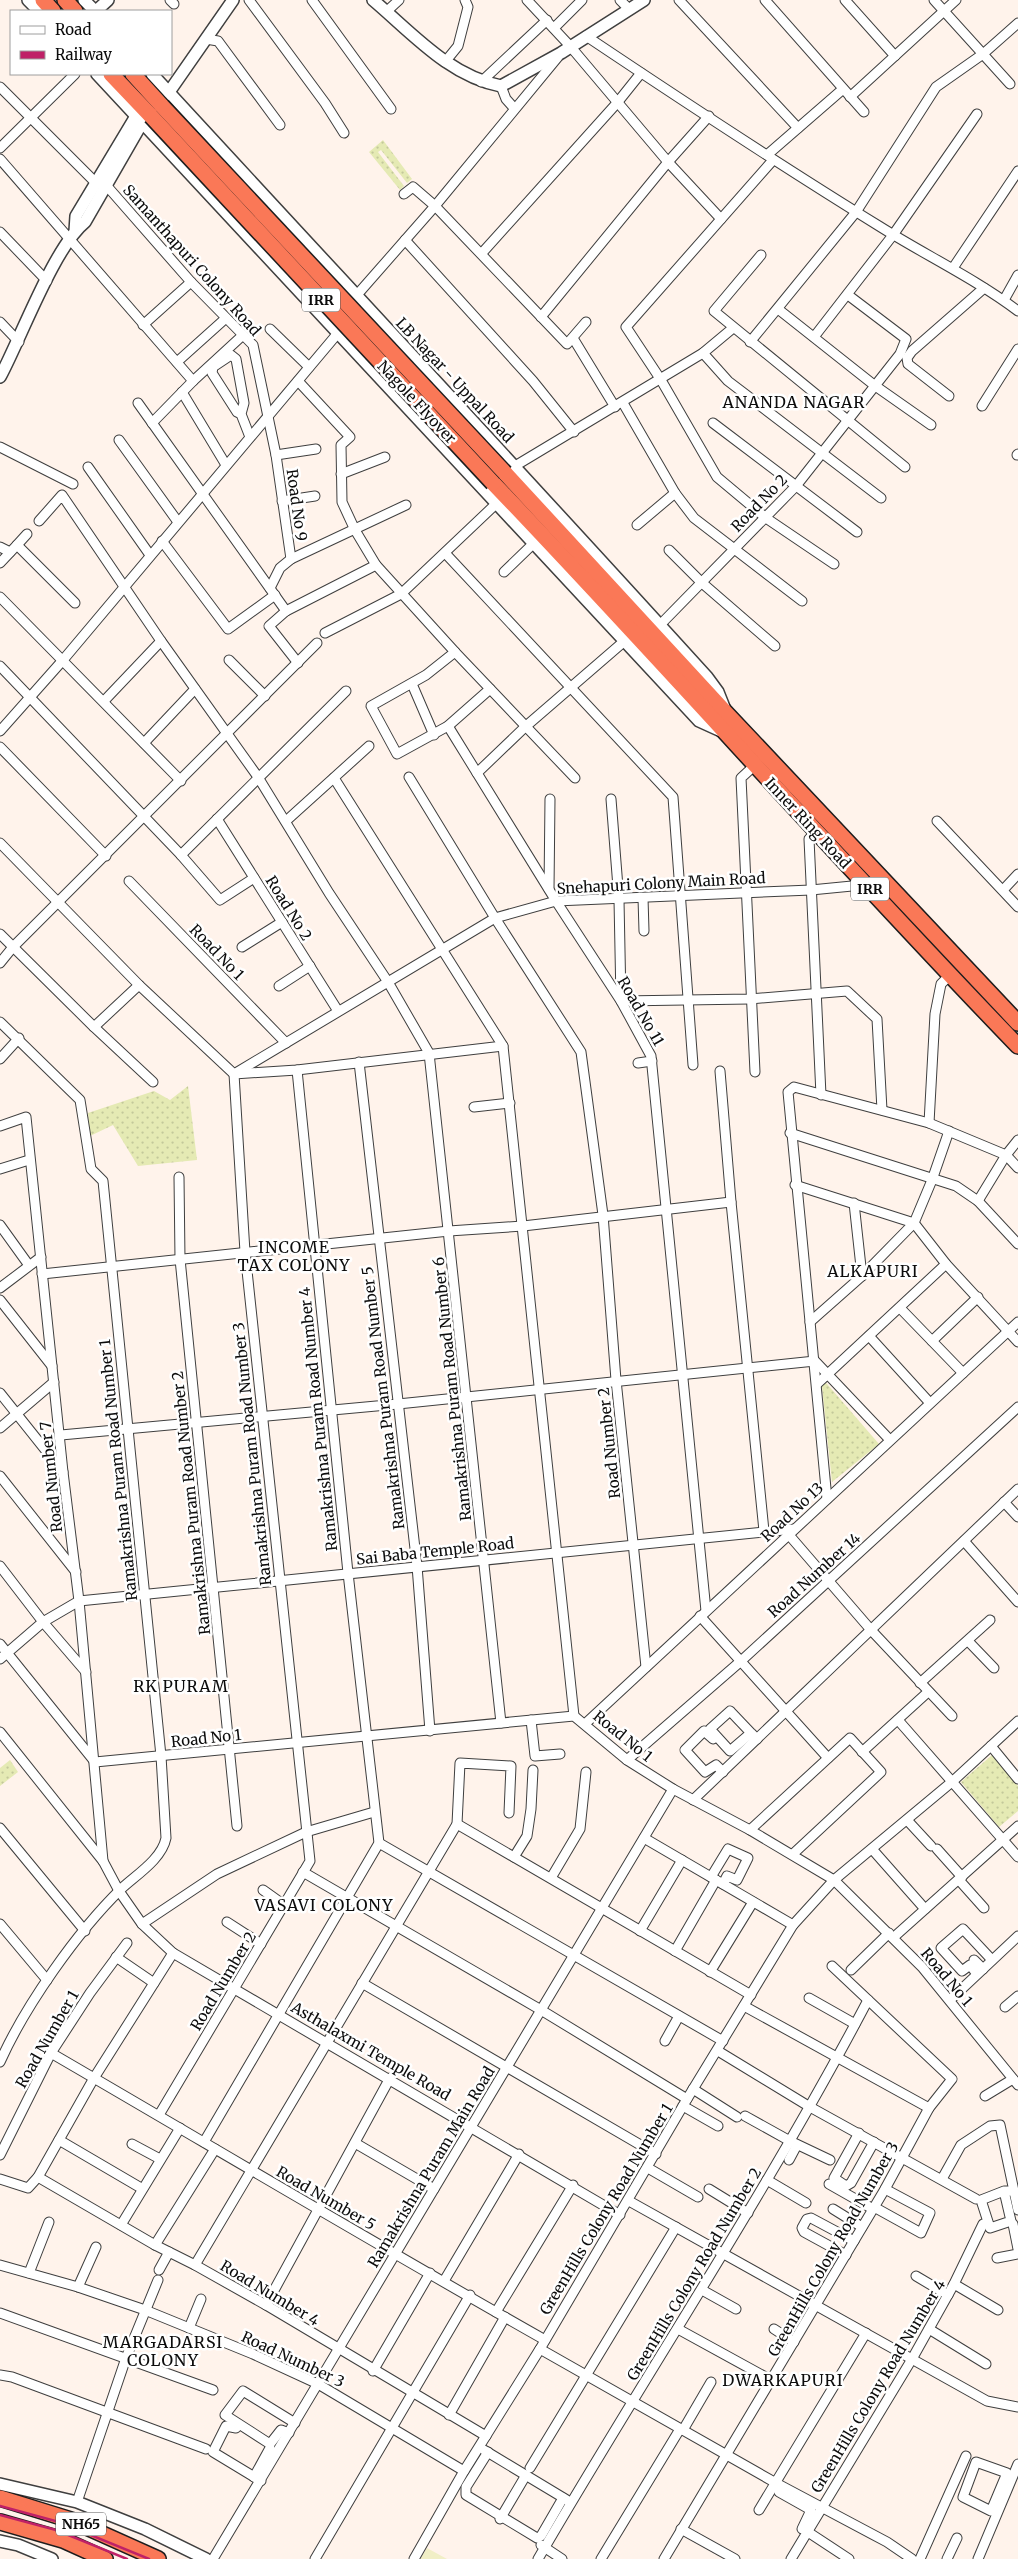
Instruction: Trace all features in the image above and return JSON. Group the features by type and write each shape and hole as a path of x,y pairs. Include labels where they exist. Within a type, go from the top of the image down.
{"highway":[{"path":"42,0 52,10"},
{"path":"65,0 74,10"},
{"name":"Nagole Flyover","path":"112,75 492,482 630,636 723,731"},
{"name":"Nagole Flyover","path":"134,75 510,470 657,629 726,714"},
{"name":"Inner Ring Road","path":"726,714 1018,1023"},
{"name":"Inner Ring Road","path":"723,731 1018,1046"},
{"name":"NH65","path":"0,2496 71,2520 158,2559"},
{"path":"16,2526 20,2504"},
{"name":"NH65","path":"0,2522 63,2540 105,2559"}],"street":[{"path":"28,0 38,10"},
{"path":"84,0 94,10"},
{"path":"96,10 108,0"},
{"path":"169,92 233,0"},
{"path":"249,0 344,133"},
{"path":"312,0 391,109"},
{"path":"373,0 445,62 481,82 501,86 561,53 644,0"},
{"path":"386,12 398,0"},
{"path":"445,62 458,46 468,7 465,0"},
{"path":"527,0 570,46 668,162 721,219"},
{"path":"554,28 582,0"},
{"path":"620,0 629,9"},
{"path":"679,0 798,128"},
{"path":"765,0 864,112"},
{"path":"845,0 895,56"},
{"path":"934,0 1010,84"},
{"path":"850,97 956,0"},
{"path":"481,82 547,20"},
{"path":"750,342 856,212 936,87 983,54 1018,23"},
{"path":"586,36 770,158 893,235 953,268 1018,311"},
{"path":"206,39 218,41 280,125"},
{"path":"356,296 435,206 561,53"},
{"path":"482,253 617,103 641,73"},
{"path":"0,148 74,75"},
{"path":"99,75 534,542 630,636 525,727 477,773"},
{"name":"LB Nagar - Uppal Road","path":"153,75 405,349 510,470"},
{"path":"501,86 506,98 514,108"},
{"name":"Samanthapuri Colony Road","path":"0,87 30,119 101,184 191,282 253,345 269,415"},
{"path":"834,564 766,518 717,477 661,380 626,327 721,219 770,158 798,128 843,89"},
{"path":"814,337 893,235 977,114"},
{"path":"541,317 708,116"},
{"path":"0,377 72,234 76,216 101,184 141,122"},
{"path":"0,159 72,234 143,325 193,381"},
{"path":"953,268 1018,171"},
{"path":"227,213 254,186"},
{"path":"404,194 412,187 435,206 567,344 586,322"},
{"path":"0,232 47,281"},
{"path":"405,240 533,381 574,432"},
{"path":"761,255 714,311 847,422 905,467"},
{"path":"1004,300 1018,275"},
{"path":"143,325 191,282"},
{"path":"949,396 914,371 908,364 908,358 912,351 984,288"},
{"name":"Road No 2","path":"657,629 796,486 847,422 874,384 900,354 906,339 848,295"},
{"path":"778,309 874,384 931,425"},
{"path":"177,362 226,318"},
{"path":"0,322 19,342"},
{"path":"510,470 704,353 733,328"},
{"path":"270,329 309,367"},
{"path":"0,731 125,588 162,541 338,333"},
{"path":"152,423 193,381 243,335"},
{"path":"573,338 619,405 675,494 694,518 802,601"},
{"path":"377,375 405,349"},
{"path":"982,406 1018,349"},
{"path":"704,353 728,381 881,498"},
{"path":"241,414 244,403 236,359 231,355 212,370 237,412 241,414 250,437"},
{"path":"298,381 350,437 341,445 342,502 355,530 376,565 525,727 575,778"},
{"path":"182,392 226,466"},
{"path":"138,403 286,611"},
{"name":"Road No 9","path":"269,415 291,560 406,505"},
{"path":"714,423 858,532"},
{"path":"120,440 178,522"},
{"path":"0,447 72,484"},
{"path":"276,455 316,449"},
{"path":"342,474 385,457"},
{"path":"88,467 150,556"},
{"path":"637,525 675,494"},
{"path":"39,520 62,496 161,641 258,777 329,893 388,982 429,1053"},
{"path":"282,501 315,496"},
{"path":"325,634 401,594 498,502"},
{"path":"0,563 28,534"},
{"path":"162,541 228,629 272,592 280,568 291,560"},
{"path":"504,572 534,542"},
{"path":"17,545 76,603"},
{"path":"0,547 10,552"},
{"path":"669,550 701,582 775,646"},
{"path":"445,553 674,797 692,1065"},
{"path":"298,663 269,626 286,611 376,565"},
{"path":"0,597 181,781"},
{"path":"104,701 161,641"},
{"path":"0,963 13,947 181,781 316,643"},
{"path":"455,652 412,684 371,706 397,754 448,726 490,689"},
{"path":"229,660 265,696"},
{"path":"0,666 182,855 220,900 254,878"},
{"path":"412,684 434,735"},
{"path":"144,743 195,688"},
{"path":"182,855 346,691"},
{"path":"448,726 556,901"},
{"path":"286,821 369,746"},
{"path":"0,748 106,856"},
{"path":"754,766 741,778 750,999 756,1072"},
{"name":"Road Number 2","path":"409,776 495,918 582,1052 603,1215 616,1380 646,1667"},
{"path":"334,778 503,1046 574,1716"},
{"path":"549,889 550,799"},
{"path":"611,799 619,900 621,1001 750,999 817,995 847,991 877,1019 882,1110"},
{"name":"Road No 2","path":"218,818 338,1011"},
{"path":"938,821 1018,907"},
{"path":"817,832 810,839 821,1095"},
{"path":"0,843 59,901 139,985 234,1074 297,1070 429,1053 503,1046"},
{"path":"1003,890 1018,874"},
{"name":"Snehapuri Colony Main Road","path":"234,1074 495,918 556,901 619,900 682,894 811,890 852,886 861,880"},
{"name":"Road No 1","path":"128,881 286,1043"},
{"path":"643,898 644,931"},
{"name":"Road No 11","path":"556,901 621,1001 652,1061 698,1538 703,1614"},
{"path":"242,947 282,922"},
{"path":"0,934 153,1082"},
{"path":"279,986 310,966"},
{"path":"929,1123 935,1014 941,984 950,975"},
{"path":"94,1027 139,985"},
{"path":"0,1022 19,1038 0,1059"},
{"name":"Ramakrishna Puram Road Number 1","path":"0,2062 3,2045 47,1980 85,1931 119,1892 158,1854 164,1845 161,1756 103,1181 91,1169 80,1100 19,1038"},
{"name":"Ramakrishna Puram Road Number 6","path":"429,1053 501,1723"},
{"path":"638,1063 652,1061"},
{"name":"Ramakrishna Puram Road Number 5","path":"359,1062 417,1566 430,1731"},
{"name":"Ramakrishna Puram Road Number 4","path":"297,1070 313,1245 366,1736"},
{"path":"720,1071 731,1202 764,1531"},
{"name":"Ramakrishna Puram Road Number 3","path":"234,1074 245,1252 306,1832"},
{"path":"827,1499 815,1361 790,1133 787,1094 789,1090 794,1087 929,1123 1006,1155 1018,1168"},
{"path":"474,1107 510,1103"},
{"name":"Road Number 7","path":"0,1126 26,1117 29,1160 61,1435 63,1472 76,1572 103,1861"},
{"path":"810,1322 862,1276 914,1223 932,1180 948,1131"},
{"path":"790,1133 932,1180 956,1186 978,1201 1018,1244"},
{"path":"978,1201 1006,1155 1018,1140"},
{"path":"0,1169 29,1160"},
{"name":"Ramakrishna Puram Road Number 2","path":"179,1177 180,1259 237,1826"},
{"path":"795,1185 914,1223 946,1264 1018,1342"},
{"path":"42,1274 449,1231 523,1226 603,1215 731,1202"},
{"path":"854,1203 862,1276"},
{"path":"0,1224 28,1264"},
{"path":"0,1288 28,1264 41,1256"},
{"path":"817,1384 946,1264"},
{"path":"932,1341 978,1297"},
{"path":"0,1300 52,1366"},
{"path":"900,1308 963,1373"},
{"name":"Road No 13","path":"586,1723 1018,1322"},
{"path":"869,1336 930,1403"},
{"path":"61,1435 398,1404 616,1380 815,1361 890,1440"},
{"path":"0,1428 54,1382"},
{"path":"0,1393 63,1472"},
{"name":"Road Number 14","path":"627,1760 740,1661 1018,1407"},
{"path":"0,1476 76,1572"},
{"path":"751,1738 730,1711 710,1728 730,1751 751,1738 786,1711 1018,1489"},
{"path":"1004,1502 1018,1517"},
{"name":"Sai Baba Temple Road","path":"79,1601 764,1531 791,1532"},
{"path":"791,1532 871,1630 880,1645 952,1716"},
{"path":"964,1541 1018,1602"},
{"path":"0,1566 43,1622 86,1672"},
{"path":"3,1656 43,1622 79,1601"},
{"path":"703,1614 740,1661 828,1758"},
{"path":"920,1683 990,1620"},
{"path":"968,1641 994,1668"},
{"path":"0,1644 3,1656 95,1762"},
{"path":"862,1752 928,1692"},
{"name":"Road No 1","path":"95,1762 574,1716 586,1723 627,1760 672,1789 793,1854 834,1880 892,1935 950,2000 1016,2082"},
{"path":"531,1720 535,1756 560,1754"},
{"path":"898,1720 1018,1857"},
{"name":"GreenHills Colony Road Number 1","path":"414,2559 464,2471 484,2450 486,2436 629,2201 685,2102 718,2051 793,1925 834,1880 953,1781 1018,1721"},
{"path":"0,1732 103,1861"},
{"path":"722,1772 716,1765 706,1772 686,1748 706,1732 733,1762"},
{"path":"204,2142 379,1843 366,1736"},
{"path":"693,1800 733,1762 751,1738"},
{"path":"750,1830 850,1738 881,1772 793,1854"},
{"path":"991,1746 1018,1778"},
{"path":"195,2265 457,1824 460,1763 511,1766 509,1813"},
{"path":"514,1857 526,1836 531,1809 533,1770"},
{"path":"550,1878 580,1829 586,1772"},
{"name":"Ramakrishna Puram Main Road","path":"213,2559 274,2450 289,2433 672,1789"},
{"path":"142,1924 217,1874 306,1832 374,1812"},
{"path":"907,1820 934,1848 984,1908"},
{"path":"457,1824 751,1995"},
{"path":"851,1970 960,1879 1018,1826"},
{"path":"0,1828 85,1931"},
{"name":"Road Number 2","path":"159,2115 310,1861 306,1832"},
{"path":"644,1838 793,1925"},
{"path":"379,1843 430,1870 723,2041"},
{"path":"872,1849 925,1909"},
{"path":"640,1932 682,1860"},
{"name":"Asthalaxmi Temple Road","path":"103,1861 119,1892 142,1924 173,1953 280,2013 573,2185 620,2215"},
{"path":"303,1872 541,2010 685,2102 718,2126"},
{"path":"675,1951 717,1880"},
{"path":"263,1890 284,1905"},
{"path":"710,1972 753,1902"},
{"path":"227,1922 261,1944"},
{"path":"0,1924 47,1980"},
{"path":"980,1971 970,1965 962,1971 941,1948 962,1928 992,1960"},
{"path":"950,2000 1018,1936"},
{"name":"Road Number 1","path":"0,2155 52,2053 127,1943"},
{"path":"0,2179 28,2188 38,2177 94,2078 173,1953"},
{"path":"116,1957 154,1983"},
{"path":"974,1960 980,1971"},
{"path":"832,1966 868,2000"},
{"path":"362,1983 656,2154"},
{"path":"1005,2008 1018,1996"},
{"path":"809,1998 855,2024"},
{"name":"GreenHills Colony Road Number 2","path":"538,2559 767,2180 787,2157 810,2107 868,2000"},
{"name":"GreenHills Colony Road Number 3","path":"664,2559 816,2306 842,2255 886,2190 929,2108 952,2079 868,2000"},
{"path":"744,2006 929,2108"},
{"path":"664,2041 679,2016"},
{"path":"718,2051 810,2107 839,2127 903,2158 976,2199"},
{"name":"Road Number 5","path":"52,2053 204,2142 250,2172 470,2295 545,2340"},
{"path":"266,2305 390,2078"},
{"path":"985,2096 1016,2082"},
{"path":"693,2089 741,2117 830,2160"},
{"path":"942,2179 961,2145 990,2126 997,2124 1002,2129 1009,2191 1018,2210"},
{"path":"121,2225 180,2128"},
{"path":"59,2140 142,2188"},
{"path":"865,2140 851,2183 846,2186 835,2180 834,2176 865,2140"},
{"path":"355,2143 434,2188"},
{"path":"132,2144 160,2159"},
{"path":"155,2245 214,2149"},
{"path":"444,2281 519,2154"},
{"path":"648,2168 698,2197"},
{"name":"Road Number 4","path":"38,2177 155,2245 266,2305 373,2371 486,2436"},
{"path":"767,2180 806,2203"},
{"path":"829,2184 921,2233 930,2213 886,2190"},
{"path":"496,2312 573,2185"},
{"path":"709,2190 748,2212"},
{"path":"629,2201 987,2401 1018,2408"},
{"path":"833,2209 862,2227"},
{"path":"842,2255 804,2232 802,2228 807,2219 811,2218 852,2239"},
{"path":"29,2273 49,2222"},
{"path":"1016,2223 1018,2249"},
{"name":"GreenHills Colony Road Number 4","path":"791,2559 800,2539 808,2532 812,2519 823,2507 912,2359 982,2229 1016,2223"},
{"path":"501,2518 585,2375 676,2227"},
{"path":"800,2233 842,2255"},
{"path":"78,2287 96,2247"},
{"path":"77,2502 126,2358 169,2252"},
{"path":"997,2258 1018,2254"},
{"path":"829,2272 842,2255"},
{"name":"Road Number 3","path":"0,2265 78,2287 145,2310 318,2384 464,2471"},
{"path":"373,2371 430,2273"},
{"path":"916,2276 948,2295"},
{"path":"954,2284 998,2310"},
{"path":"702,2290 736,2309"},
{"path":"315,2559 470,2295"},
{"path":"189,2328 201,2299"},
{"path":"0,2313 213,2390"},
{"path":"449,2415 505,2317"},
{"path":"678,2328 772,2380"},
{"path":"774,2329 794,2342"},
{"path":"929,2329 986,2364"},
{"path":"759,2510 783,2490 866,2333"},
{"path":"540,2349 727,2455 811,2510 812,2519 800,2539 790,2548"},
{"path":"0,2375 12,2377 206,2449"},
{"path":"601,2559 712,2382"},
{"path":"289,2433 281,2430 270,2444 225,2415 243,2391 295,2423"},
{"path":"257,2479 213,2452 224,2427 232,2426 274,2450"},
{"path":"562,2559 466,2494 466,2487 484,2450 528,2472 572,2503"},
{"path":"920,2559 966,2456"},
{"path":"978,2559 997,2508 1007,2473 978,2461 975,2462 965,2490 964,2499 989,2510 997,2508"},
{"path":"997,2508 1018,2464"},
{"path":"962,2466 972,2471"},
{"path":"954,2485 965,2490"},
{"path":"454,2490 501,2518 540,2538 563,2498"},
{"path":"783,2490 823,2507 912,2559"},
{"path":"0,2496 77,2502 150,2531 206,2559"},
{"path":"681,2529 735,2559"},
{"path":"808,2532 849,2559"},
{"path":"947,2559 957,2538"},
{"path":"0,2541 18,2545 52,2559"}],"green space":[{"path":"383,140 412,179 407,183 381,150 378,152 404,186 400,190 369,152"},
{"path":"188,1086 197,1160 138,1166 113,1125 90,1136 88,1113 154,1091 170,1100"},
{"path":"821,1377 879,1444 832,1482"},
{"path":"992,1755 1018,1786 1018,1811 999,1827 961,1782"},
{"path":"10,1760 18,1772 0,1786 0,1768"}],"shaded area":[{"path":"427,2548 447,2559 420,2559"}],"railway":[{"path":"0,2506 59,2522 149,2559"},
{"path":"0,2515 56,2530 127,2559"}],"district":[{"name":"ANANDA NAGAR","path":"794,402"},
{"name":"INCOME TAX COLONY","path":"294,1256"},
{"name":"ALKAPURI","path":"873,1271"},
{"name":"RK PURAM","path":"181,1686"},
{"name":"VASAVI COLONY","path":"324,1905"},
{"name":"MARGADARSI COLONY","path":"163,2351"},
{"name":"DWARKAPURI","path":"783,2380"}]}
